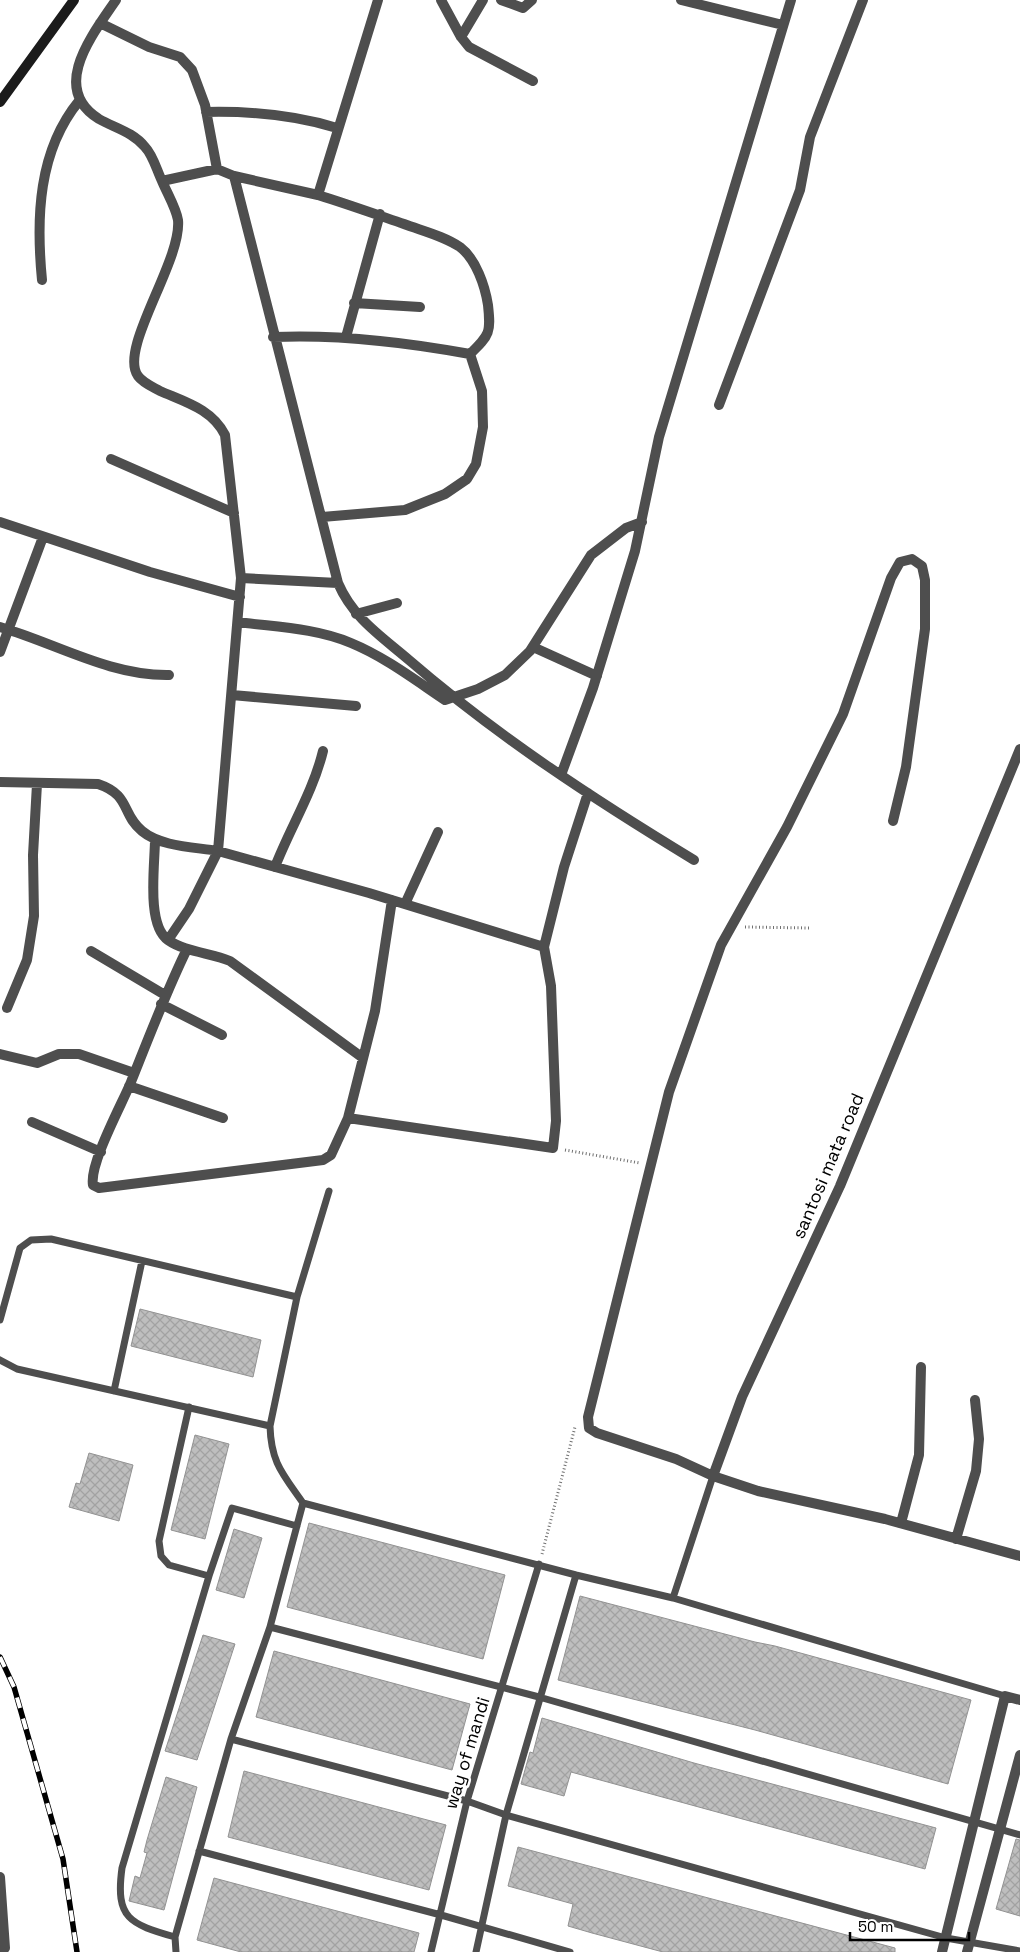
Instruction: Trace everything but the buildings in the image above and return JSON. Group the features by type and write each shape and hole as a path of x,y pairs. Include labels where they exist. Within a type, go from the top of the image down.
{"main road":[{"path":"0,102 74,0"}],"street":[{"path":"116,0 100,23 80,59 75,77 79,101 98,118 127,132 146,147 178,220 176,248 136,343 133,362 138,376 149,386 206,412 218,422 225,434 241,578 218,851 189,909 168,940"},
{"path":"318,194 378,0"},
{"path":"441,0 461,37 469,47 533,81"},
{"path":"461,37 483,0"},
{"path":"501,0 523,8 532,0"},
{"path":"681,0 783,25"},
{"path":"561,776 597,676 635,551 659,437 791,0"},
{"path":"719,405 800,190 812,129 863,0"},
{"path":"100,23 148,47 180,57 192,70 206,112 217,169"},
{"path":"42,280 38,208 42,186 60,128 79,101"},
{"path":"206,112 242,111 293,118 337,128"},
{"path":"162,181 217,169 234,176 318,194 380,214 460,247 476,266 487,299 490,320 490,331 486,339 470,354"},
{"path":"234,176 273,337 338,583 356,614 452,697 561,776 694,860"},
{"path":"346,337 380,214"},
{"path":"354,303 420,307"},
{"path":"273,337 314,335 346,337 470,354"},
{"path":"322,517 405,510 445,494 467,479 476,464 483,427 482,392 470,354"},
{"path":"111,459 234,514"},
{"path":"0,522 150,572 240,597"},
{"path":"238,622 315,632 350,642 390,663 445,700 478,689 505,675 533,647 590,555 626,528 642,522"},
{"path":"0,652 4,628 43,537"},
{"path":"892,820 906,767 925,629 925,580 922,566 912,559 900,562 891,578 843,714 787,827 721,945 670,1092 588,1417 589,1428 597,1434 676,1459 713,1476 758,1491 901,1523 1020,1556"},
{"path":"241,578 338,583"},
{"path":"356,614 397,603"},
{"path":"4,628 82,657 149,675 169,675"},
{"path":"533,647 597,676"},
{"path":"232,695 356,706"},
{"name":"santosi mata road","path":"713,1476 742,1397 840,1186 1020,749"},
{"path":"276,867 288,834 311,789 322,751"},
{"path":"0,782 98,784 112,789 123,799 135,823 142,832 155,839 218,851 276,867 392,900 544,948"},
{"path":"8,1008 27,960 34,916 32,855 38,784"},
{"path":"348,1118 553,1148 556,1121 551,986 544,948 564,867 588,793"},
{"path":"404,904 438,832"},
{"path":"155,839 154,911 159,932 168,940 187,948 211,953 230,961 363,1058"},
{"path":"187,948 163,999 101,1152 92,1178 94,1185 99,1188 315,1162 331,1156 348,1118 376,1011 392,900"},
{"path":"91,951 163,999 222,1034"},
{"path":"0,1054 37,1063 59,1054 79,1054 134,1073"},
{"path":"129,1086 223,1118"},
{"path":"32,1122 101,1152"},
{"path":"901,1523 919,1455 921,1367"},
{"path":"956,1539 976,1471 979,1439 976,1400"},
{"path":"942,1952 968,1855 972,1823 1005,1696 1020,1700"},
{"path":"966,1952 1000,1830 1018,1775 1020,1755"},
{"path":"0,1877 3,1949"}],"lane":[{"path":"329,1191 297,1296 270,1426 270,1443 276,1464 303,1503 576,1575 672,1598 1005,1696"},
{"path":"0,1320 20,1248 31,1240 51,1239 297,1296"},
{"path":"114,1391 142,1261"},
{"path":"0,1360 17,1369 270,1426"},
{"path":"188,1408 159,1541 161,1556 169,1565 209,1576"},
{"name":"santosi mata road","path":"672,1598 713,1476"},
{"path":"176,1952 175,1937 199,1852 231,1739 270,1627 303,1503"},
{"path":"175,1937 147,1929 131,1920 122,1908 120,1888 122,1868 209,1576 232,1508 297,1526"},
{"name":"way of mandi","path":"431,1952 467,1801 540,1564"},
{"path":"476,1952 506,1815 576,1575"},
{"path":"270,1627 540,1697 972,1823 1020,1835"},
{"path":"231,1739 467,1801 506,1815 946,1938 1020,1951"},
{"path":"199,1852 441,1915 570,1952"}],"path":[{"path":"732,926 810,928"},
{"path":"553,1148 643,1164"}],"railway":[{"path":"0,1657 14,1687 63,1859 77,1952"}]}
